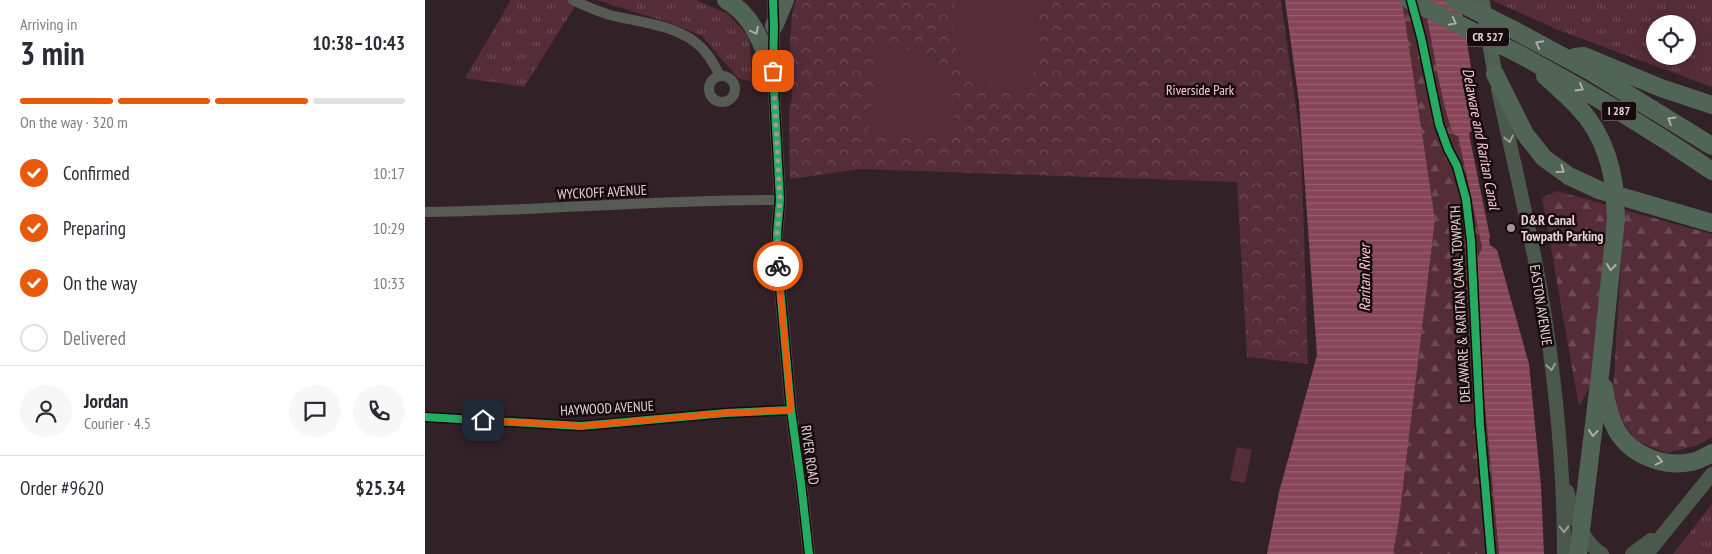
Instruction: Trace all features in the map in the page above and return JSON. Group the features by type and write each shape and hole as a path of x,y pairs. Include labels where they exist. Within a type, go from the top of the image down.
{"highway":[{"path":"726,0 747,16 773,71"},
{"path":"774,26 785,0"},
{"name":"I 287","path":"1409,0 1565,78 1712,171"},
{"name":"I 287","path":"1454,0 1567,59 1712,146"},
{"path":"1519,55 1573,101 1586,115 1601,139 1614,186 1616,218 1601,367 1578,554"},
{"path":"1567,59 1584,56 1661,88 1712,106"},
{"path":"1495,74 1525,134 1544,158 1569,176 1599,190 1712,223"},
{"path":"1601,367 1611,419 1628,444 1650,459 1663,462 1691,462 1712,454"}],"main road":[{"name":"EASTON AVENUE","path":"1481,0 1540,286 1554,394 1561,471 1564,554"},
{"path":"1561,471 1571,505 1581,528 1589,543 1602,554"},
{"path":"1647,554 1712,474"},
{"path":"1632,554 1667,528"}],"street":[{"path":"573,0 589,8 665,28 683,35 704,50 720,76"},
{"name":"RIVER ROAD","path":"773,0 773,71 780,200 777,234 778,264 791,410 809,554"},
{"name":"WYCKOFF AVENUE","path":"425,212 480,212 717,199 780,200"},
{"name":"HAYWOOD AVENUE","path":"425,417 581,426 726,413 791,410"}],"green space":[{"path":"511,0 579,0 524,87 465,78"},
{"path":"597,0 696,0 728,14 749,37 753,82 738,78 702,36 673,24"},
{"name":"Riverside Park","path":"796,0 1281,0 1301,143 1308,364 1247,357 1237,182 860,169 790,179 789,114 792,97 790,40 792,14"},
{"path":"1401,0 1423,0 1458,136 1482,247 1478,254 1481,364 1499,554 1393,554 1399,520 1435,220"},
{"path":"1492,0 1712,0 1712,87 1653,65 1696,65 1696,15 1646,15 1646,63 1558,30"},
{"path":"1034,2 1038,6 1032,93 1007,93 985,82 961,61 952,38 955,3"},
{"path":"878,45 903,47 925,58 948,80 956,104 952,139 872,135 868,131"},
{"path":"1557,191 1608,205 1592,383 1579,406 1542,198"},
{"path":"1624,210 1712,234 1712,437 1696,446 1666,453 1637,441 1612,409"},
{"path":"1237,447 1252,450 1245,483 1230,480"},
{"path":"1712,504 1712,554 1673,554"}],"water":[{"name":"Raritan River","path":"1285,0 1401,0 1404,14 1435,220 1399,520 1393,554 1267,554 1279,492 1317,355 1299,102"},
{"path":"1423,0 1460,0 1478,111 1478,115 1472,121 1472,130 1469,134 1490,245 1497,250 1529,364 1541,486 1544,554 1499,554 1481,364 1476,261 1482,247 1458,136 1453,134 1440,85"}],"cycle path":[{"path":"773,0 773,71 780,200 777,234 778,265 791,410 809,554"},
{"name":"DELAWARE & RARITAN CANAL TOWPATH","path":"1411,0 1421,37 1439,124 1448,149 1457,166 1466,199 1471,241 1480,425 1491,554"},
{"path":"425,417 581,426 726,413 791,410"}],"way so far":[{"path":"773,71 780,200 777,234 778,266"}],"place":[{"name":"D&R Canal Towpath Parking","path":"1511,228"}],"route":[{"path":"483,420 581,426 726,413 791,410 778,266"}],"water label":[{"name":"Delaware and Raritan Canal","path":"1481,139"}]}
